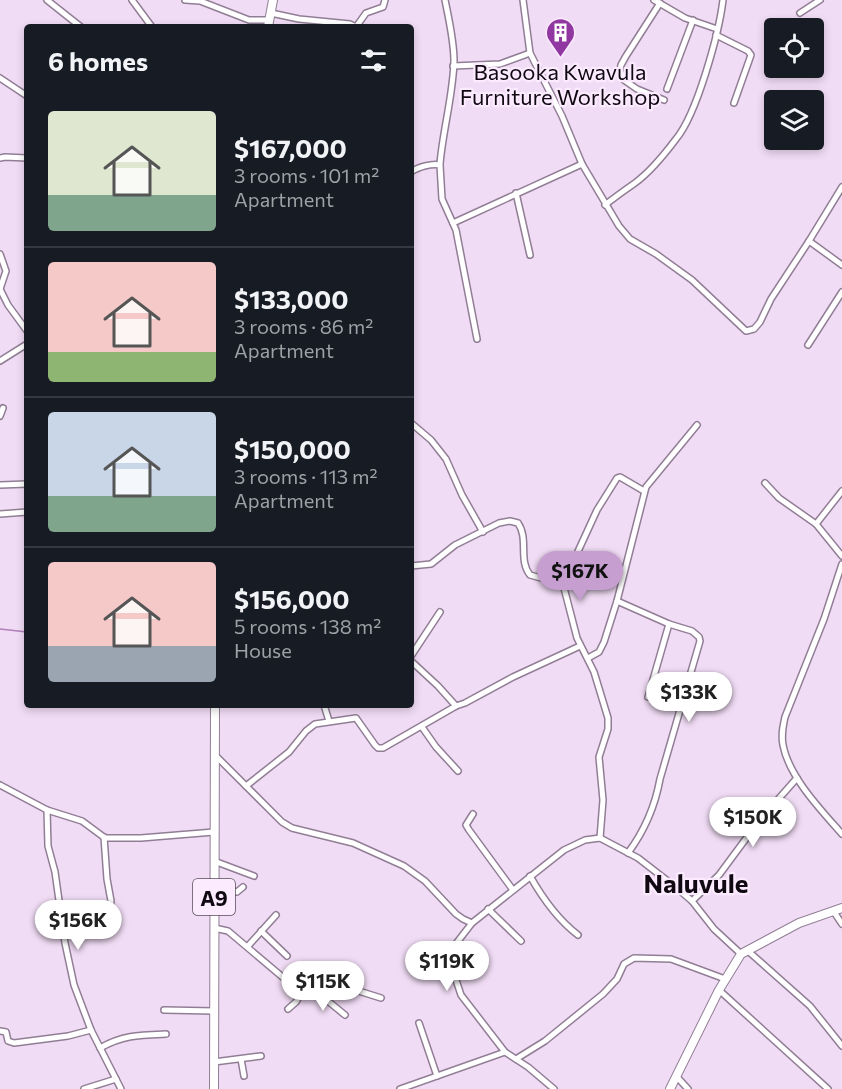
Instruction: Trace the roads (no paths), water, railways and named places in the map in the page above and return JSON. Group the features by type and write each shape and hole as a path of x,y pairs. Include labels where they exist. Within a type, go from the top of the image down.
{"main road":[{"path":"269,20 273,0"},
{"name":"A9","path":"214,1089 215,708"}],"street":[{"path":"47,0 77,24"},
{"path":"132,0 150,24"},
{"path":"185,0 200,1 249,20 299,19 350,24"},
{"path":"358,24 366,13 383,7 385,0"},
{"path":"446,0 453,66 452,95 442,140 440,164 442,199 453,223 466,276 477,339"},
{"path":"523,0 530,53 562,116 582,164 605,205 630,239 656,254 692,280 747,331 754,329 760,322 771,299 842,187"},
{"path":"605,205 635,183 678,137 692,111 716,32 723,0"},
{"path":"800,13 820,0"},
{"path":"664,100 637,89 624,80 620,70 656,1 748,51 751,55 734,103"},
{"path":"667,89 693,20"},
{"path":"453,66 500,64 530,53"},
{"path":"0,78 24,94"},
{"path":"0,158 24,158"},
{"path":"414,170 440,164"},
{"path":"453,223 582,164"},
{"path":"516,193 530,255"},
{"path":"835,199 842,204"},
{"path":"809,241 842,265"},
{"path":"0,254 6,271 0,289 24,327"},
{"path":"808,345 842,292"},
{"path":"0,361 24,346"},
{"path":"0,416 3,408"},
{"path":"588,658 599,652 604,642 617,601 644,491 697,425"},
{"path":"414,426 446,459 462,495 483,532"},
{"path":"600,838 603,800 599,757 608,729 608,718 594,672 580,646 563,584 597,510 616,479 620,477 644,491"},
{"path":"765,483 780,498 816,524 842,556"},
{"path":"0,485 24,484"},
{"path":"816,524 842,491"},
{"path":"0,514 24,512"},
{"path":"414,566 431,564 455,545 505,521 518,523 524,533 527,571 533,577 563,584"},
{"path":"842,564 824,619 785,717 782,734 790,767 842,834"},
{"path":"617,601 669,624 692,631 699,637 699,645 660,779 657,798 639,837 628,853"},
{"path":"414,652 440,612"},
{"path":"648,697 669,624"},
{"path":"246,786 289,752 306,731 315,724 352,717 358,719 378,748 390,745 456,706 580,646"},
{"path":"414,664 456,706"},
{"path":"325,708 329,721"},
{"path":"422,727 436,747 458,771"},
{"path":"215,755 270,811 292,828 353,843 404,866 425,881 463,920 472,923"},
{"path":"692,902 719,875 759,821 797,778"},
{"path":"0,785 47,810 82,821 104,837 141,838 214,832"},
{"path":"47,810 48,846 55,872 69,962 78,998 91,1030 121,1089"},
{"path":"473,814 466,825 513,890"},
{"path":"99,921 109,915 111,901 106,879 104,837"},
{"path":"554,1089 505,1052 466,1004 457,986 452,954 455,945 472,923 530,876 576,843 600,838 652,868 692,902 706,920 810,1006 842,1046"},
{"path":"214,861 254,876"},
{"path":"530,876 561,922 578,935"},
{"path":"214,888 237,892 243,886"},
{"path":"670,1089 718,990 745,952 799,924 842,908"},
{"path":"488,909 521,941"},
{"path":"834,912 842,924"},
{"path":"248,946 276,915"},
{"path":"214,928 228,931 301,993 311,997 322,983 327,981 381,998"},
{"path":"261,931 286,956"},
{"path":"516,1059 545,1041 603,994 617,979 624,964 634,958 671,960 725,979"},
{"path":"718,990 828,1089"},
{"path":"317,992 345,1015"},
{"path":"288,1009 301,993"},
{"path":"164,1010 214,1011"},
{"path":"419,1023 437,1076"},
{"path":"0,1031 6,1032 8,1041 14,1043 68,1036 91,1030"},
{"path":"100,1048 127,1036 166,1034"},
{"path":"400,1089 505,1052"},
{"path":"214,1062 261,1056"},
{"path":"241,1059 244,1076"},
{"path":"677,1077 688,1089"},
{"path":"84,1089 116,1079"}],"waterway":[{"path":"0,629 24,632"}],"place":[{"name":"Basooka Kwavula Furniture Workshop","path":"560,58"}],"district":[{"name":"Naluvule","path":"696,882"}]}
